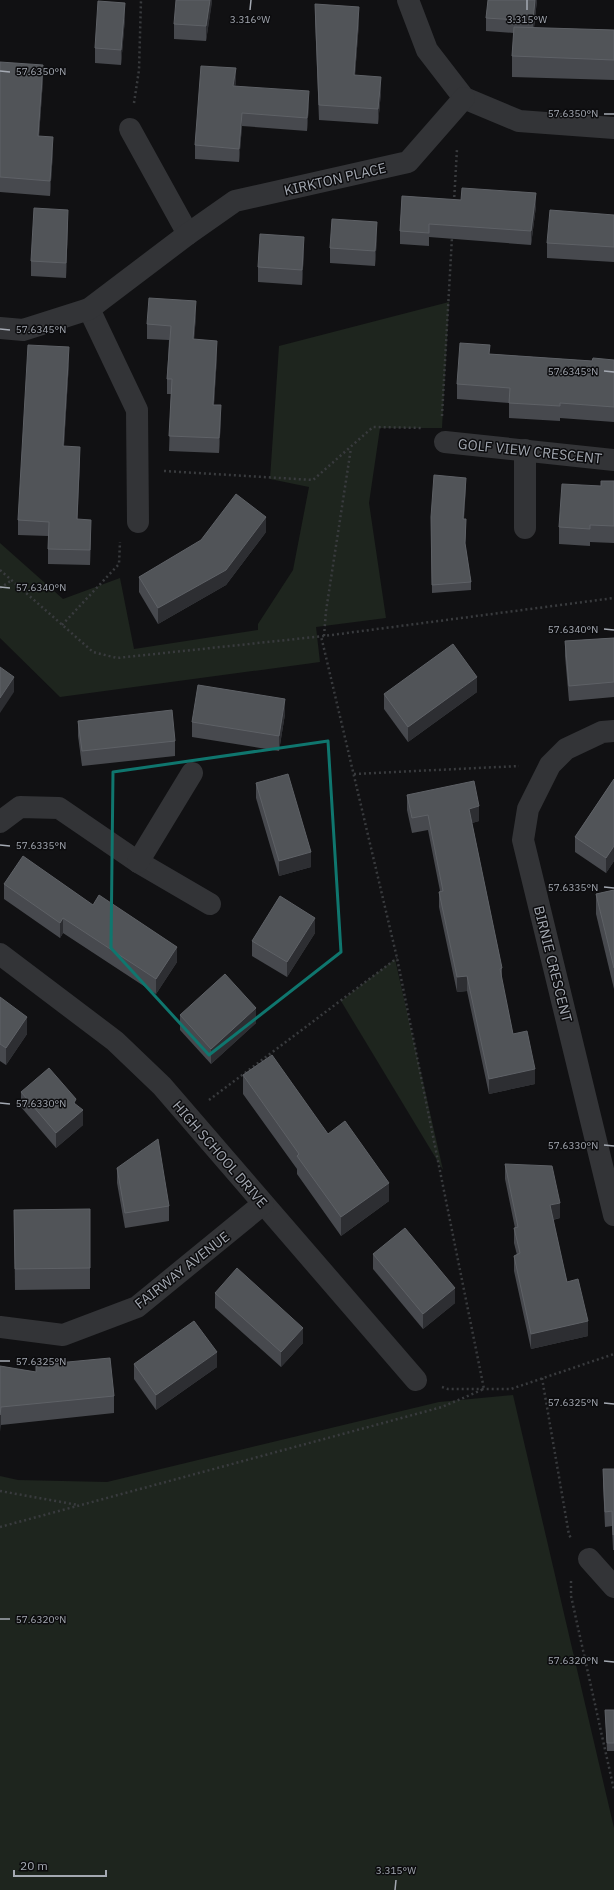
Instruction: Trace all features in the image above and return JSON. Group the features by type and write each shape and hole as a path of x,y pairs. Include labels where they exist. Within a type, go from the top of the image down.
{"street":[{"path":"408,0 427,50 464,98 519,121 614,128"},
{"name":"KIRKTON PLACE","path":"0,328 23,330 90,309 188,234 235,201 408,162 464,98"},
{"path":"130,129 188,234"},
{"path":"90,309 137,410 138,514"},
{"name":"GOLF VIEW CRESCENT","path":"443,435 525,450 614,460"},
{"path":"525,450 525,528"},
{"name":"BIRNIE CRESCENT","path":"614,731 602,732 566,749 550,765 528,809 523,840 614,1215"},
{"path":"138,862 192,773"},
{"path":"0,822 20,807 59,808 138,862 210,904"},
{"name":"HIGH SCHOOL DRIVE","path":"0,954 115,1041 162,1086 416,1380"},
{"name":"FAIRWAY AVENUE","path":"0,1327 63,1335 137,1307 263,1204"},
{"path":"589,1559 614,1587"}],"path":[{"path":"130,129 139,70 141,0"},
{"path":"448,117 458,137 454,208"},
{"path":"138,470 313,480 372,427 443,435 452,231"},
{"path":"351,447 322,636 396,958 484,1389"},
{"path":"62,625 119,564 121,534 138,514"},
{"path":"0,570 93,652 116,658 322,636 614,598"},
{"path":"0,588 12,580"},
{"path":"354,774 550,765"},
{"path":"188,1115 396,958"},
{"path":"416,1380 448,1389 511,1389 614,1354"},
{"path":"542,1378 569,1535 569,1543"},
{"path":"0,1527 442,1407 484,1389"},
{"path":"0,1491 80,1505"},
{"path":"569,1535 589,1559"},
{"path":"571,1580 571,1596 614,1790"}],"highlighted area":[{"path":"328,741 341,952 209,1055 111,948 113,772"}],"shaded area":[{"path":"449,302 442,428 380,428 369,503 386,618 316,627 320,662 60,697 0,638 0,543 63,599 120,578 134,649 258,630 258,624 293,570 309,487 270,479 279,346"},
{"path":"395,959 443,1170 341,1001"},
{"path":"513,1395 614,1828 614,1890 0,1890 0,1476 18,1480 107,1482 439,1402"}],"building":[{"path":"176,0 210,0 206,26 174,24"},
{"path":"488,0 535,0 533,21 486,18"},
{"path":"98,1 125,3 121,50 95,48"},
{"path":"315,4 359,7 354,75 381,77 378,109 319,105"},
{"path":"514,27 614,30 614,60 512,56"},
{"path":"0,62 43,65 38,136 53,137 50,181 0,177"},
{"path":"201,66 236,68 233,86 309,91 307,118 242,113 239,149 195,145"},
{"path":"462,188 536,193 531,231 429,224 429,233 400,231 402,196 461,200"},
{"path":"34,208 68,210 66,263 31,261"},
{"path":"550,210 614,215 614,247 547,243"},
{"path":"332,219 377,222 375,251 330,248"},
{"path":"260,234 304,237 302,270 258,267"},
{"path":"149,298 196,301 193,339 217,341 213,405 221,405 219,438 169,436 172,379 167,379 171,326 147,324"},
{"path":"460,343 490,345 489,354 592,361 593,358 614,360 614,407 560,403 560,406 509,403 510,388 457,384"},
{"path":"28,345 69,347 63,446 80,447 77,519 91,520 90,550 48,549 49,522 18,520"},
{"path":"434,475 466,478 463,519 466,519 465,543 471,582 432,585 431,517"},
{"path":"601,481 614,481 614,526 590,525 590,529 559,527 562,484 601,486"},
{"path":"236,494 266,517 226,570 158,608 139,577 201,540"},
{"path":"614,638 614,682 569,686 565,641"},
{"path":"453,644 477,677 408,727 384,694"},
{"path":"0,667 14,677 0,698"},
{"path":"198,685 285,699 279,736 192,722"},
{"path":"172,710 175,741 82,751 78,721"},
{"path":"288,774 311,852 279,861 256,783"},
{"path":"614,779 614,846 606,858 575,837"},
{"path":"474,781 479,806 469,809 502,968 500,969 513,1034 527,1031 535,1069 489,1079 467,976 457,977 439,892 443,891 428,815 412,818 407,795"},
{"path":"23,856 93,905 99,895 177,947 156,979 63,918 60,923 4,884"},
{"path":"614,890 614,968 596,894"},
{"path":"280,896 315,918 287,962 252,941"},
{"path":"225,974 256,1008 211,1049 180,1015"},
{"path":"0,997 27,1017 6,1048 0,1044"},
{"path":"272,1055 328,1134 345,1121 389,1183 341,1217 297,1156 299,1154 243,1075"},
{"path":"49,1068 76,1099 74,1103 83,1110 56,1133 21,1092"},
{"path":"158,1139 169,1206 125,1213 117,1168"},
{"path":"505,1164 552,1166 560,1203 550,1205 567,1282 578,1279 588,1321 531,1334 514,1256 520,1253 514,1228 518,1227"},
{"path":"90,1209 90,1268 15,1269 14,1210"},
{"path":"405,1228 455,1288 423,1314 373,1254"},
{"path":"237,1268 303,1328 281,1352 215,1293"},
{"path":"194,1321 217,1352 156,1395 134,1364"},
{"path":"110,1358 114,1396 1,1407 0,1415 0,1366 36,1372 36,1365"},
{"path":"603,1469 614,1469 613,1535 612,1511 605,1512"},
{"path":"605,1710 614,1710 614,1743 607,1743"}]}
